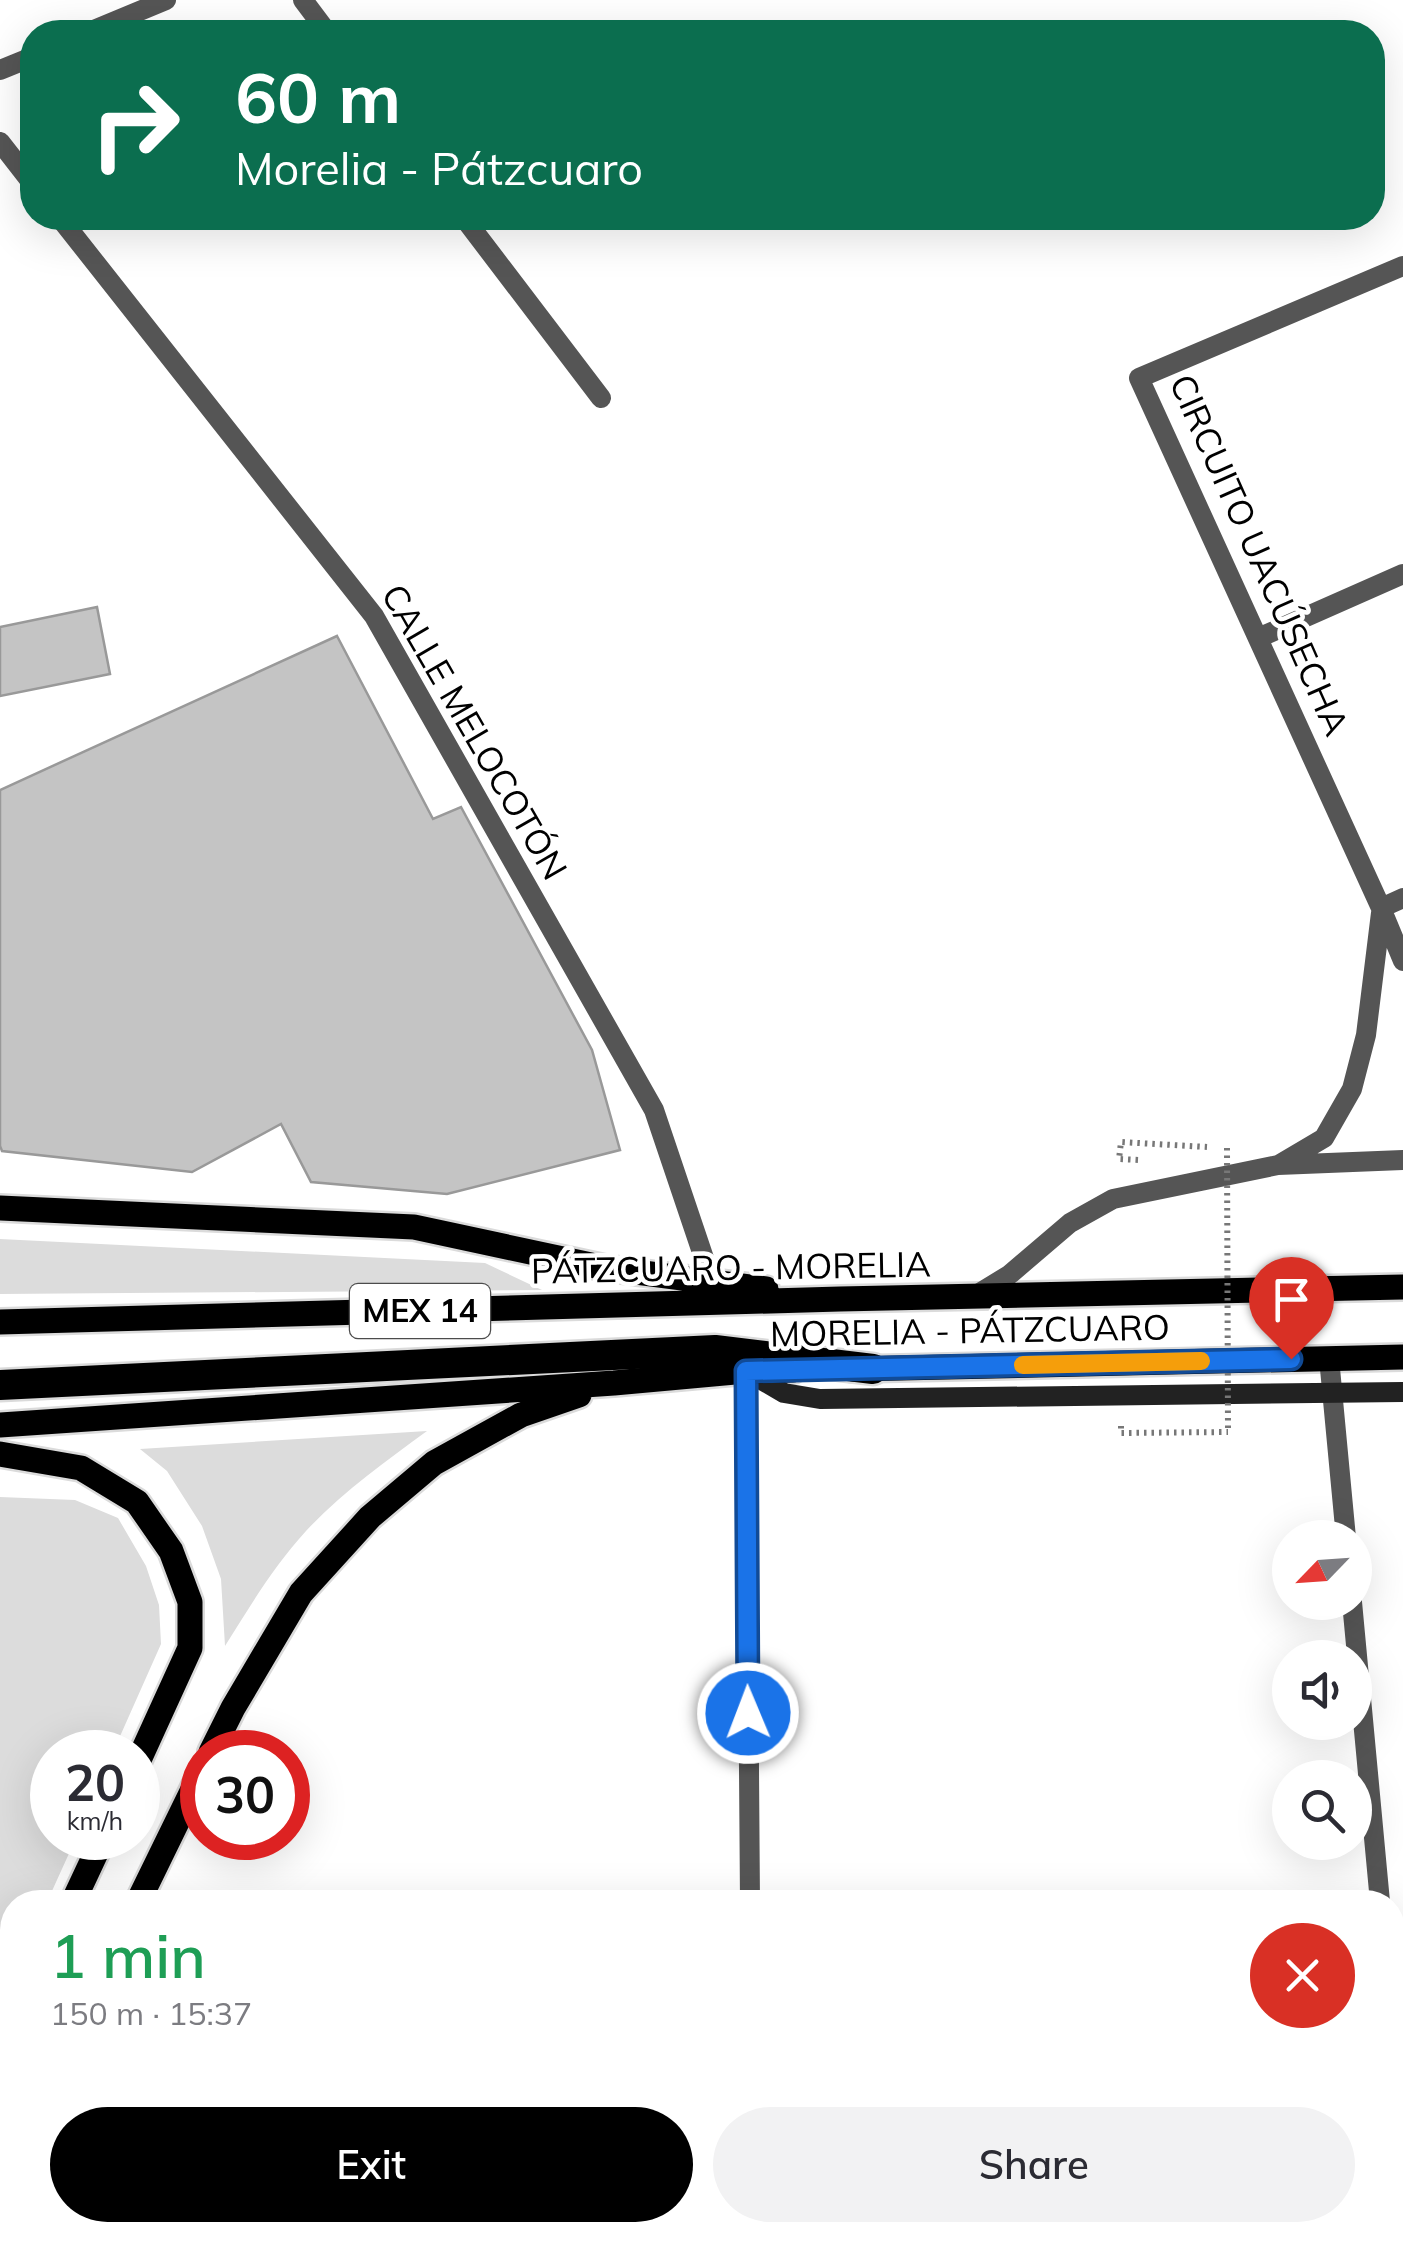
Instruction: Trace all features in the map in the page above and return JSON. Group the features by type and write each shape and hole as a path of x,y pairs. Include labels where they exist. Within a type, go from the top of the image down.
{"highway":[{"path":"0,1385 715,1350 873,1369"}],"main road":[{"path":"0,1208 414,1227 605,1268 840,1299"},
{"name":"PÁTZCUARO - MORELIA","path":"0,1322 1403,1287"},
{"name":"MORELIA - PÁTZCUARO","path":"0,1425 614,1384 746,1371 1403,1357"},
{"path":"222,1730 301,1593 370,1517 434,1463 521,1414 614,1384"},
{"path":"0,1454 81,1468 137,1502 172,1551 190,1602 190,1648 153,1730"},
{"path":"144,1890 180,1815"},
{"path":"79,1890 93,1860"}],"street":[{"path":"118,20 166,0"},
{"path":"0,142 20,168"},
{"name":"CALLE MELOCOTÓN","path":"69,230 374,616 654,1110 712,1282"},
{"path":"473,230 601,398"},
{"name":"CIRCUITO UACÚSECHA","path":"1403,266 1139,378 1403,961"},
{"path":"1258,638 1403,574"},
{"path":"1278,1165 1324,1138 1352,1089 1366,1034 1381,908 1403,898"},
{"path":"971,1298 1008,1275 1070,1223 1113,1200 1278,1165 1403,1160"},
{"path":"1329,1358 1344,1520"},
{"path":"746,1371 784,1393 820,1399 1403,1392"},
{"path":"746,1371 750,1890"},
{"path":"1354,1620 1379,1890"}],"path":[{"path":"1154,1160 1119,1159 1121,1142 1228,1148 1228,1432"}],"shaded area":[{"path":"0,1239 485,1263 542,1290 0,1294"},
{"path":"427,1431 349,1490 306,1531 273,1572 225,1646 221,1579 202,1526 167,1471 140,1449"},
{"path":"0,1497 75,1500 118,1518 146,1566 159,1605 161,1644 123,1730 30,1730 30,1860 66,1860 52,1890 0,1890"}],"building":[{"path":"97,607 110,674 0,696 0,627"},
{"path":"337,636 433,819 461,807 592,1050 620,1150 447,1194 311,1182 281,1124 192,1172 2,1151 0,790"}],"slow traffic":[{"path":"1023,1365 1201,1361"}],"route":[{"path":"748,1713 746,1371 1291,1359"}]}
